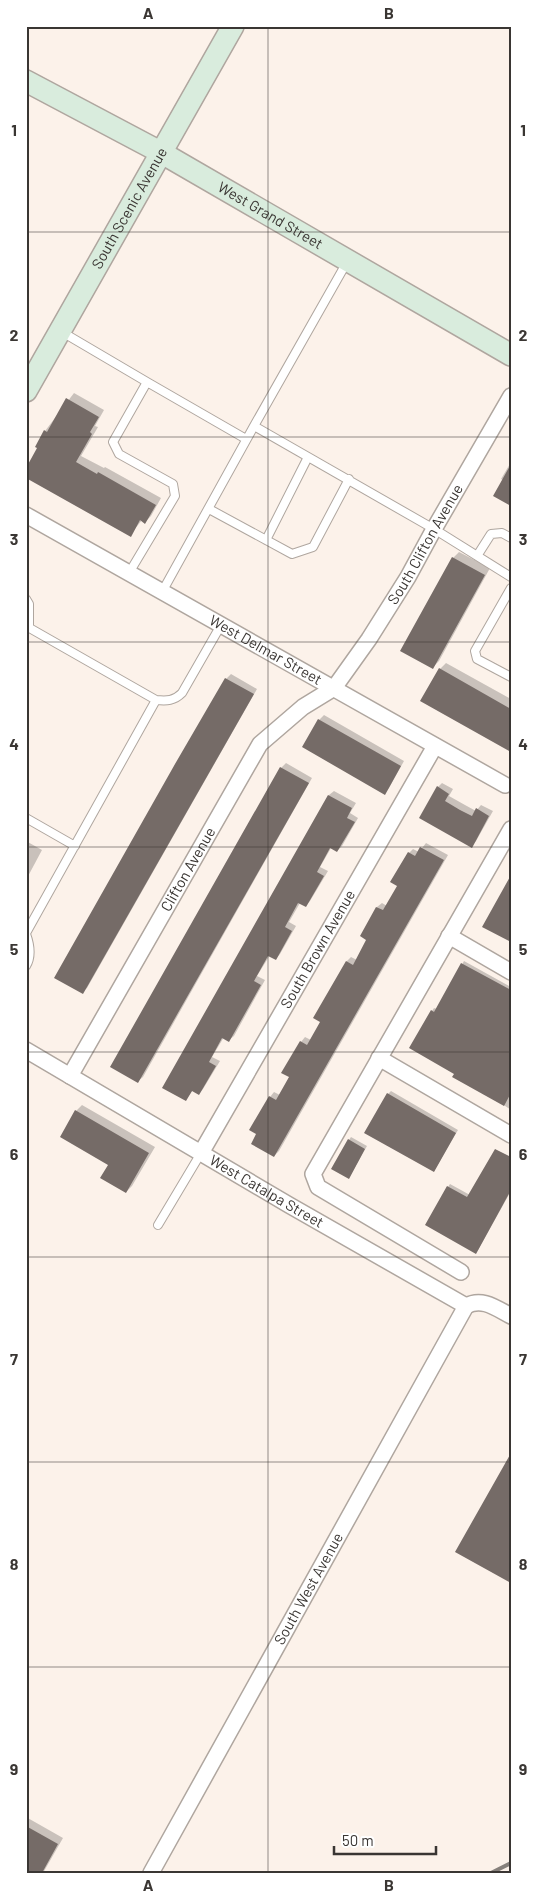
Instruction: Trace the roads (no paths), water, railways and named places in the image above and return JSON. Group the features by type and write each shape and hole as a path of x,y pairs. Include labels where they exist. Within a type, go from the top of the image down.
{"main road":[{"name":"South Scenic Avenue","path":"26,391 233,26"},
{"name":"West Grand Street","path":"26,80 162,153 511,355"}],"street":[{"name":"South Clifton Avenue","path":"334,688 369,639 408,577 511,396"},
{"name":"West Delmar Street","path":"26,516 505,785"},
{"name":"Clifton Avenue","path":"70,1076 260,744 304,708 334,688"},
{"name":"South Brown Avenue","path":"201,1153 435,746"},
{"path":"460,1272 318,1186 313,1174 511,829"},
{"path":"449,936 511,972"},
{"name":"West Catalpa Street","path":"26,1050 466,1306"},
{"path":"379,1058 511,1135"},
{"path":"466,1306 473,1302 482,1302 492,1305 511,1316"},
{"name":"South West Avenue","path":"151,1873 466,1306"}],"lane":[{"path":"162,592 246,439 348,261"},
{"path":"60,332 246,439"},
{"path":"129,573 175,496 173,484 119,454 113,442 147,382"},
{"path":"254,426 349,479 511,577"},
{"path":"266,540 308,457"},
{"path":"209,509 292,554 313,547 349,479"},
{"path":"477,556 490,534 502,533 511,538"},
{"path":"511,588 475,651 477,659 511,677"},
{"path":"26,599 29,604 28,627 156,700 169,701 176,699 182,693 221,624"},
{"path":"26,966 29,961 30,945 26,933 156,700"},
{"path":"26,818 75,846"},
{"path":"158,1225 201,1153"}],"railway":[{"path":"491,1873 511,1863"}]}
